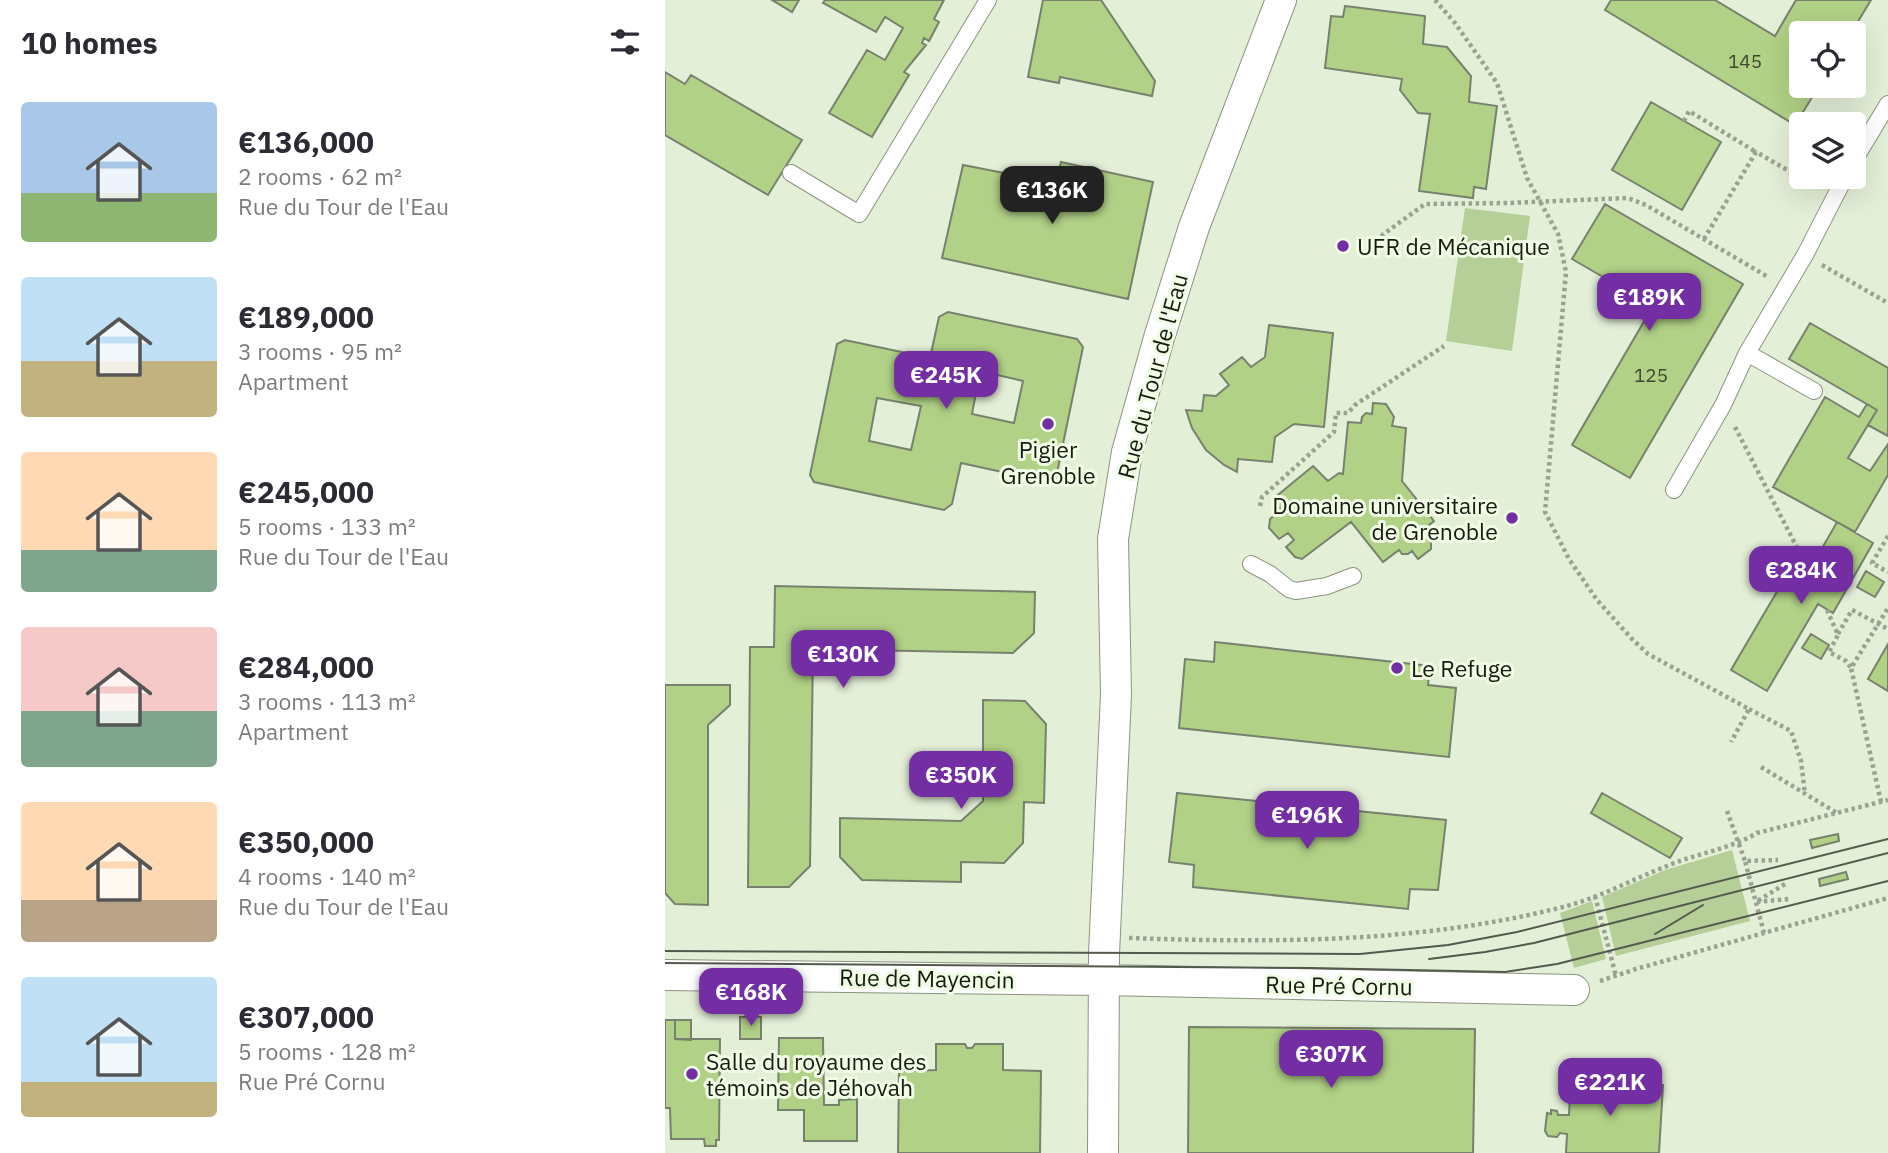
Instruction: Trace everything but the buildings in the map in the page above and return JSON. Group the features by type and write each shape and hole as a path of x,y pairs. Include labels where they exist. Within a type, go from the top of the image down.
{"street":[{"name":"Rue du Tour de l'Eau","path":"1103,1153 1105,934 1116,695 1113,539 1127,452 1159,338 1194,227 1281,0"},
{"name":"Rue de Mayencin","path":"665,975 1104,980"},
{"name":"Rue Pré Cornu","path":"1104,980 1574,990"}],"lane":[{"path":"791,173 859,214 988,0"},
{"path":"1866,140 1888,104"},
{"path":"1674,490 1723,405 1747,353 1805,255 1837,189"},
{"path":"1747,353 1814,391"},
{"path":"1251,564 1296,591 1327,586 1353,576"}],"path":[{"path":"1435,0 1455,23 1497,83 1527,178 1558,234 1566,272 1545,512 1569,559 1597,600 1648,654 1791,732 1801,761 1805,794"},
{"path":"1683,121 1689,111 1833,196"},
{"path":"1705,239 1756,152"},
{"path":"1381,236 1425,204 1628,198 1646,205 1786,287"},
{"path":"1805,255 1888,303"},
{"path":"1260,506 1262,497 1334,432 1336,412 1348,413 1355,405 1444,346"},
{"path":"1723,405 1809,571"},
{"path":"1888,536 1872,563 1888,572"},
{"path":"1851,668 1888,608"},
{"path":"1827,610 1837,635"},
{"path":"1881,802 1851,668 1846,661 1829,652 1852,610 1888,629"},
{"path":"1731,742 1749,709"},
{"path":"1761,768 1837,813"},
{"path":"1105,934 1232,941 1340,940 1400,936 1482,924 1566,907 1669,864 1738,844 1757,834 1888,800"},
{"path":"1727,811 1745,861 1764,933"},
{"path":"1745,861 1777,860"},
{"path":"1756,901 1785,884"},
{"path":"1595,896 1616,976"},
{"path":"1574,990 1888,898"},
{"path":"1756,901 1789,899"}],"green space":[{"path":"1465,208 1530,216 1512,351 1446,341"},
{"path":"1732,850 1750,921 1616,956 1602,897 1665,870"},
{"path":"1592,901 1606,959 1574,968 1560,913"}],"tram line":[{"path":"665,951 1360,954 1448,945 1517,932 1888,839"},
{"path":"1429,959 1534,943 1888,853"},
{"path":"665,963 1505,972 1557,964 1888,881"},
{"path":"1655,934 1703,905"}],"place":[{"name":"UFR de Mécanique","path":"1343,246"},
{"name":"Pigier Grenoble","path":"1048,424"},
{"name":"Domaine universitaire de Grenoble","path":"1512,518"},
{"name":"Le Refuge","path":"1397,668"},
{"name":"Salle du royaume des témoins de Jéhovah","path":"692,1074"}]}
